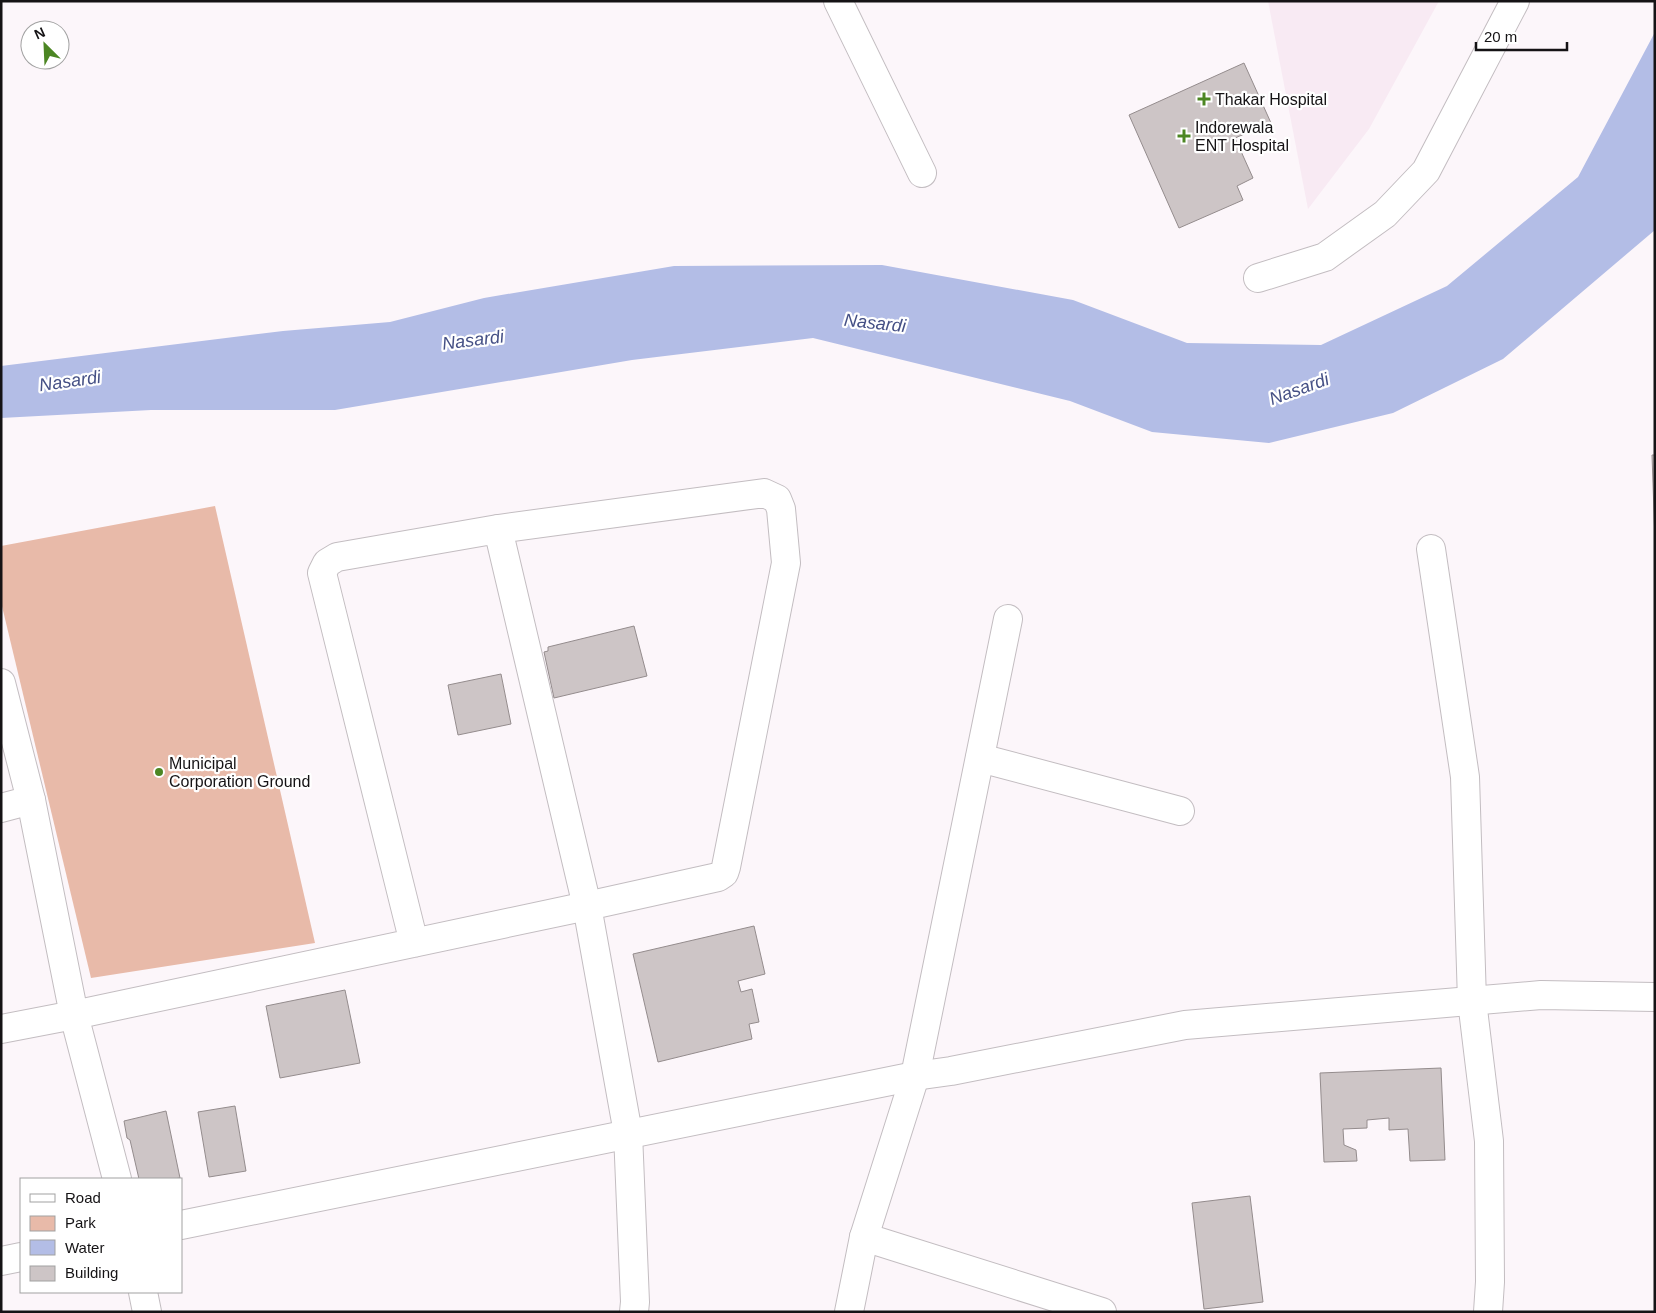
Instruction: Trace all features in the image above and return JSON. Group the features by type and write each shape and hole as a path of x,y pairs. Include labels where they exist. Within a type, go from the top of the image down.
{"street":[{"path":"838,1 922,173"},
{"path":"1258,278 1325,258 1385,214 1426,171 1515,1"},
{"path":"1,1029 74,1015 414,943 587,906 718,877 724,873 786,564 781,509 777,498 764,492 498,528 337,557 327,563 322,573 414,943"},
{"path":"498,528 587,906 628,1133 634,1312"},
{"path":"1431,549 1465,777 1472,1001 1489,1141 1490,1282 1488,1312"},
{"path":"849,1312 864,1237 915,1076 1008,619"},
{"path":"1,683 32,800 74,1015 117,1178"},
{"path":"980,758 1180,811"},
{"path":"1,808 32,800"},
{"path":"182,1225 628,1133 1185,1025 1541,995 1655,997"},
{"path":"864,1237 1102,1312"},
{"path":"1,1261 20,1258"},
{"path":"143,1293 147,1312"}],"shaded area":[{"path":"1268,1 1439,1 1369,129 1308,209"}],"green space":[{"name":"Municipal Corporation Ground","path":"215,506 315,943 91,978 1,602 1,546"}],"water":[{"name":"Nasardi","path":"1655,32 1655,230 1503,359 1393,413 1269,443 1152,432 1070,401 813,338 632,360 335,410 151,410 1,418 1,366 283,331 390,322 484,298 674,266 882,265 1073,300 1187,343 1321,345 1447,286 1578,177"}],"building":[{"path":"1244,63 1271,123 1235,138 1253,178 1237,186 1243,200 1179,228 1129,115"},
{"path":"1652,455 1655,455 1655,541"},
{"path":"634,626 647,676 554,698 544,652 548,651 548,647"},
{"path":"501,674 511,724 458,735 448,685"},
{"path":"754,926 765,974 738,981 741,992 752,989 759,1022 749,1024 752,1039 658,1062 633,954"},
{"path":"345,990 360,1063 280,1078 266,1006"},
{"path":"1441,1068 1445,1160 1410,1161 1408,1129 1389,1130 1389,1118 1367,1120 1367,1128 1343,1129 1344,1145 1356,1150 1357,1161 1324,1162 1320,1073"},
{"path":"235,1106 246,1171 209,1177 198,1112"},
{"path":"166,1111 180,1178 139,1178 124,1121"},
{"path":"1250,1196 1263,1302 1204,1309 1192,1203"}],"place":[{"name":"Thakar Hospital","path":"1204,99"},
{"name":"Indorewala ENT Hospital","path":"1184,136"},
{"name":"Municipal Corporation Ground","path":"159,772"}]}
